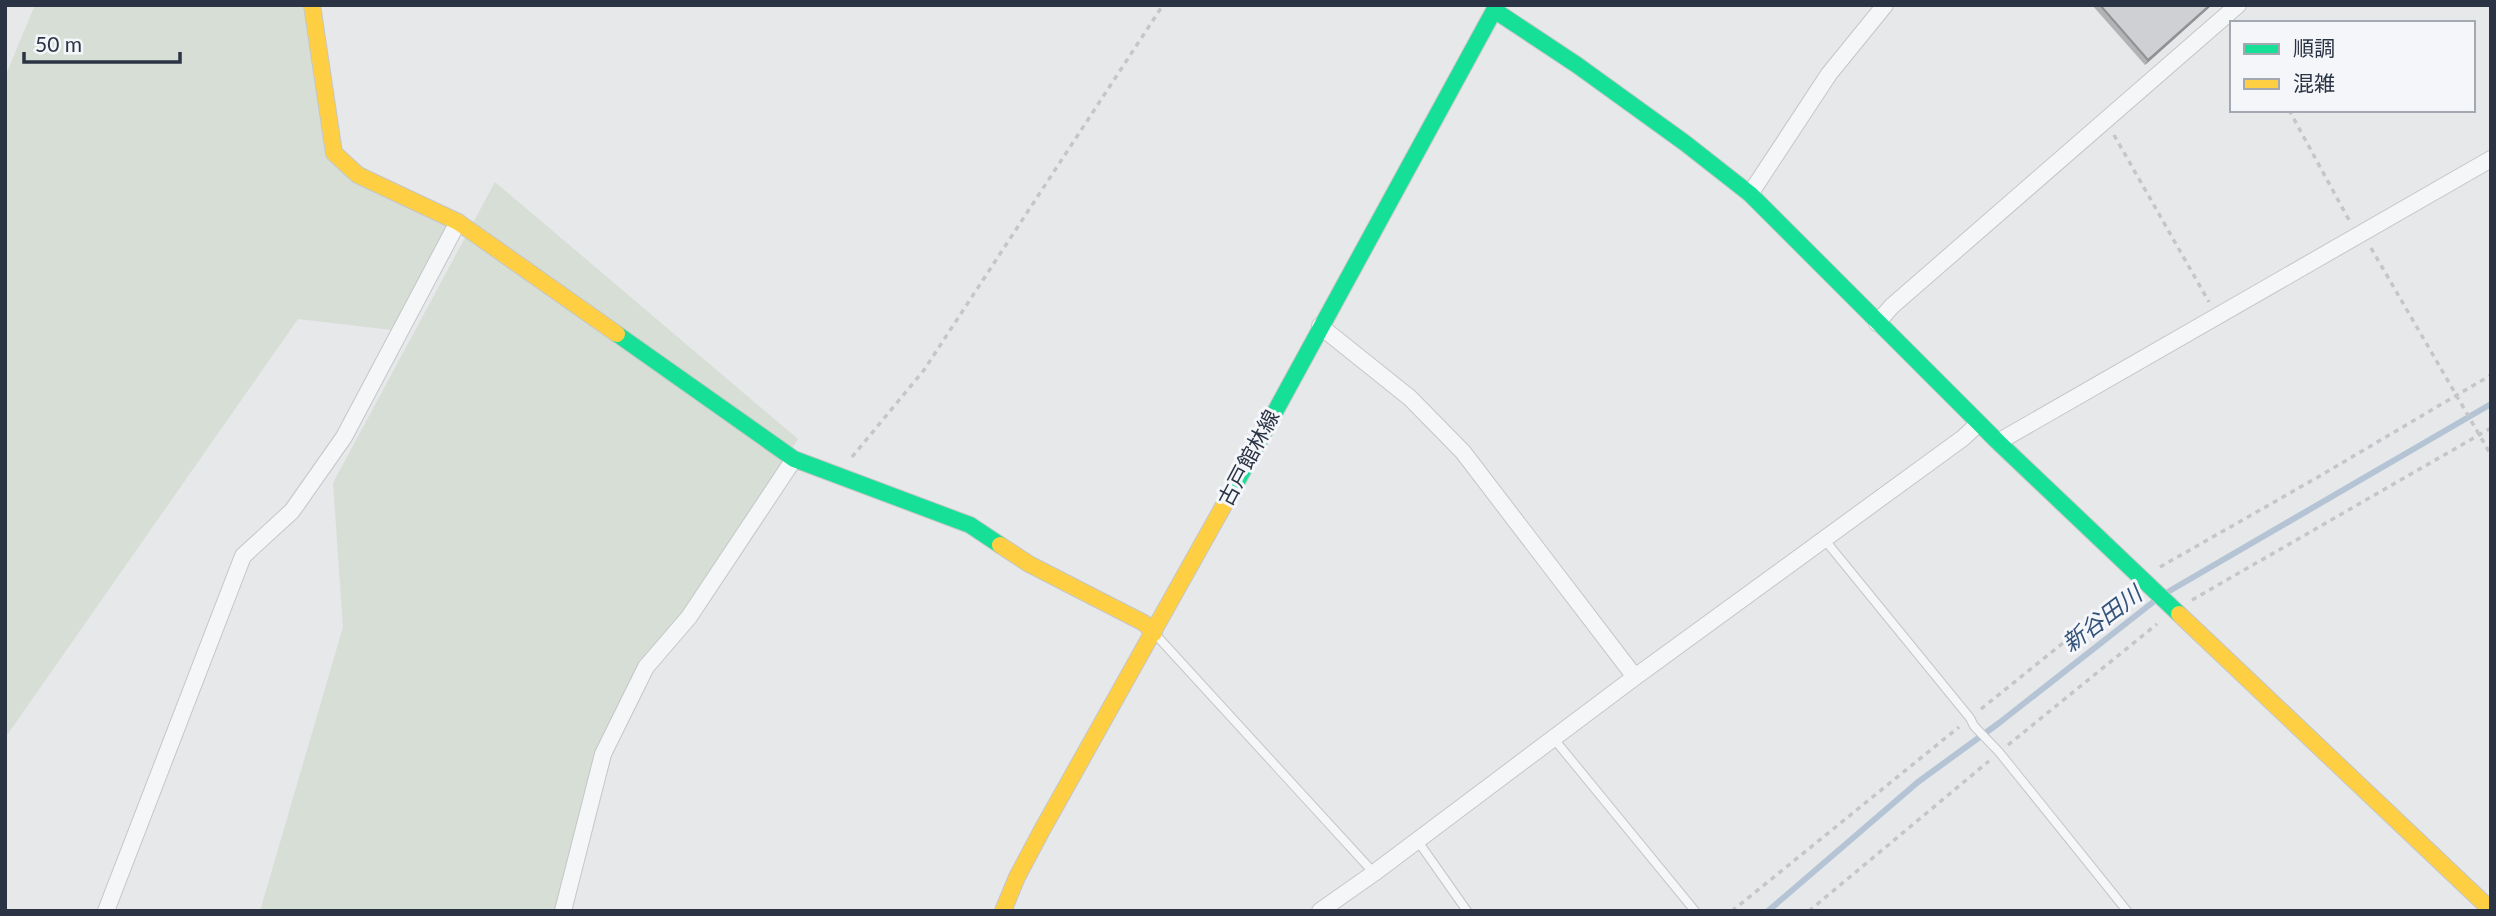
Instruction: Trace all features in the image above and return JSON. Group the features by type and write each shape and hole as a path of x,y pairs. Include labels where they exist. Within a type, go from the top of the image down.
{"street":[{"path":"312,5 334,153 358,175 458,222 794,458 970,525 1029,564 1144,623 1154,633"},
{"path":"1749,194 1829,74 1885,5"},
{"path":"1877,323 1892,306 2238,5"},
{"path":"1496,8 1685,143 1749,194 1998,442 2491,910"},
{"name":"古戸館林線","path":"1003,911 1017,877 1042,830 1154,633 1496,8"},
{"path":"1998,442 2491,159"},
{"path":"106,911 243,556 292,511 344,437 458,222"},
{"path":"1320,326 1410,398 1463,452 1635,677"},
{"path":"1320,911 1963,438 1979,423"},
{"path":"563,911 603,754 646,667 689,617 794,458"}],"lane":[{"path":"1824,539 2127,911"},
{"path":"1154,633 1374,873"},
{"path":"1554,739 1695,911"},
{"path":"1417,841 1467,911"}],"path":[{"path":"837,475 924,370 1163,5"},
{"path":"2290,112 2353,226 2491,455"},
{"path":"2106,120 2217,316"},
{"path":"1732,911 2146,583 2491,375"},
{"path":"2191,601 2491,428"},
{"path":"1809,911 1996,750 2174,609"}],"shaded area":[{"path":"35,5 313,5 334,153 458,222 400,331 298,319 5,738 5,77"},
{"path":"495,182 798,439 660,651 598,774 565,911 260,911 343,627 333,483"}],"building":[{"path":"2100,5 2210,5 2148,60"}],"waterway":[{"name":"新谷田川","path":"2166,593 2491,404"},
{"name":"新谷田川","path":"1768,911 1918,782 1999,723 2157,599"}],"traffic: fast":[{"path":"1228,498 1497,5"},
{"path":"1494,10 1577,65 1750,194 1998,442 2179,614"},
{"path":"617,334 794,459 970,525 1000,545"}],"traffic: slow":[{"path":"312,5 334,153 358,175 458,222 617,334"},
{"path":"1003,911 1017,877 1042,830 1228,498"},
{"path":"1000,545 1029,564 1144,623 1154,633"},
{"path":"2179,614 2491,910"}]}
